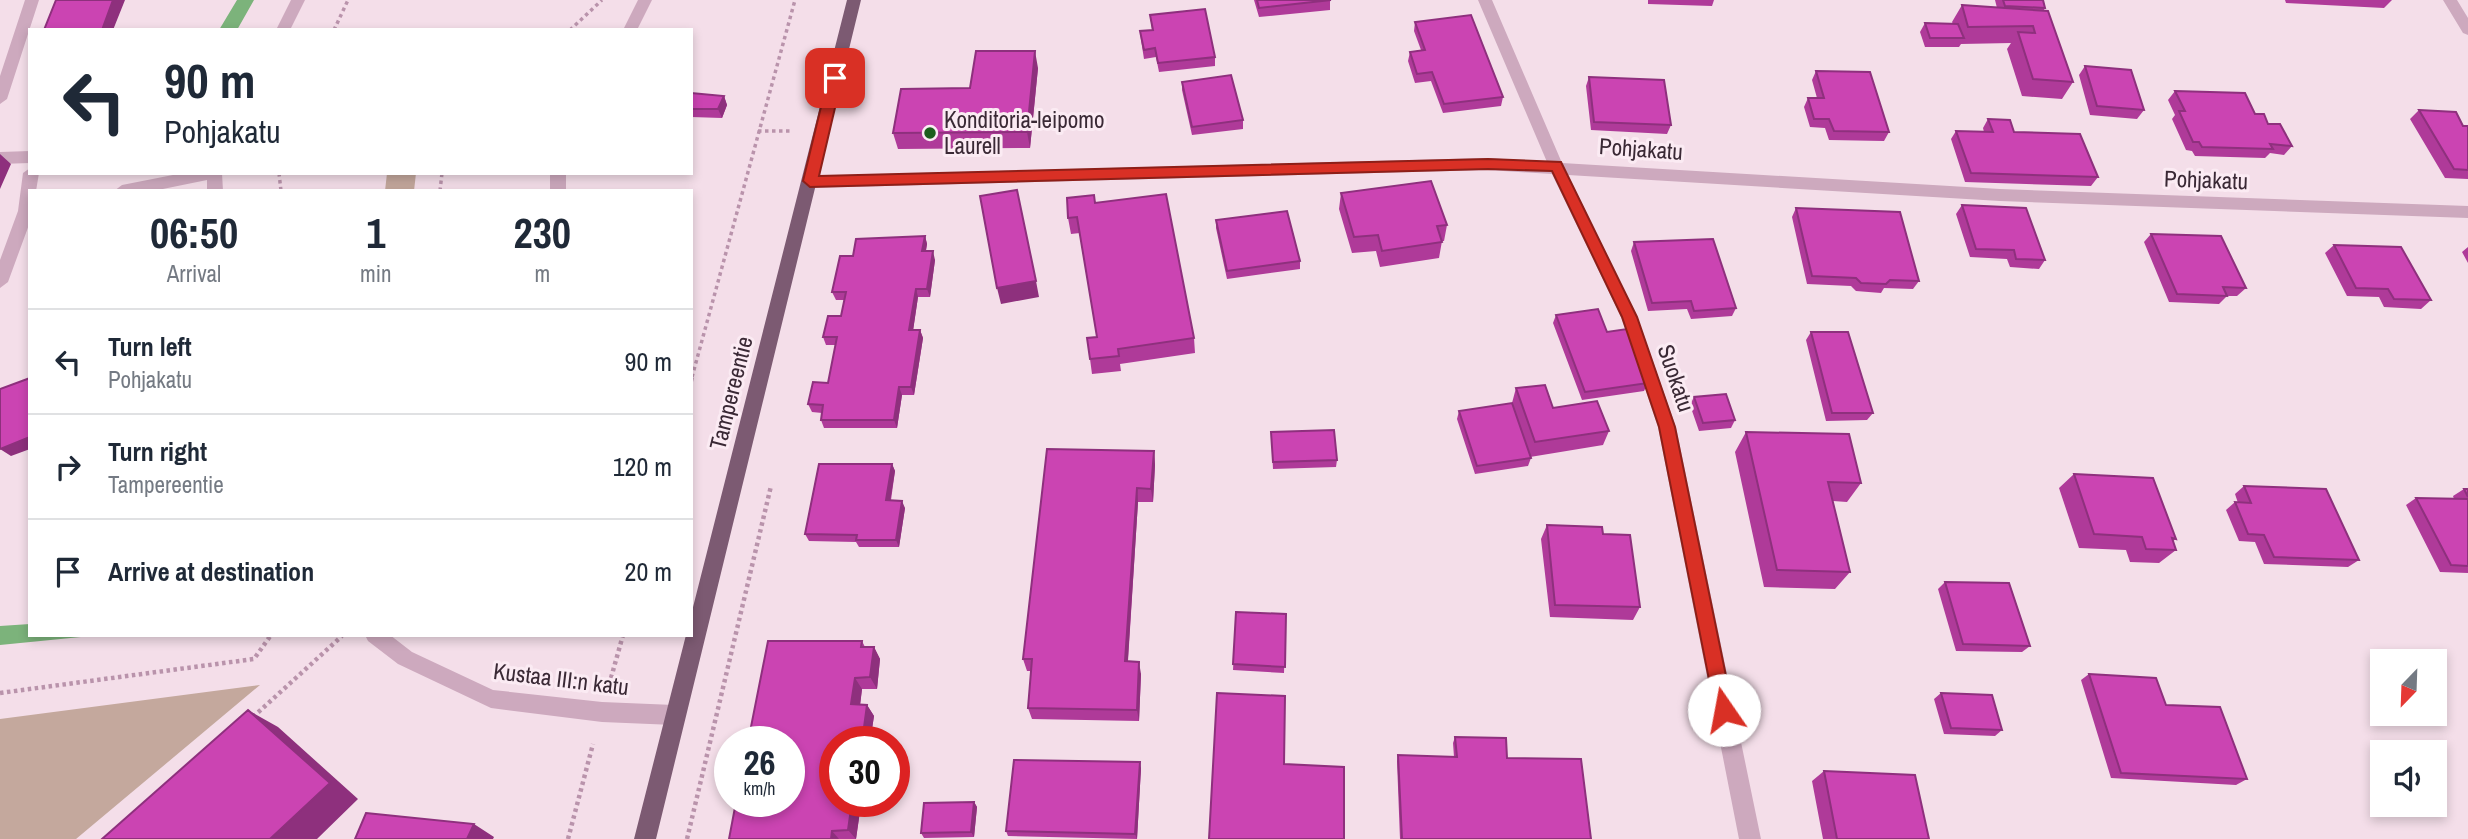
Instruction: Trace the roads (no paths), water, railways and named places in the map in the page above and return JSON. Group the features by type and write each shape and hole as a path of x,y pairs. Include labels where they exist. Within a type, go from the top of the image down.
{"main road":[{"name":"Tampereentie","path":"645,839 854,0"}],"street":[{"path":"0,99 32,0"},
{"path":"284,28 298,0"},
{"name":"Suokatu","path":"1485,0 1556,166 1629,317 1667,427 1750,839"},
{"path":"2450,0 2468,30"},
{"path":"631,28 644,2"},
{"path":"0,158 28,157"},
{"name":"Pohjakatu","path":"810,181 1488,164 1556,166 2000,195 2468,212"},
{"path":"132,189 203,175"},
{"path":"0,282 28,211"},
{"name":"Kustaa III:n katu","path":"377,637 405,658 491,699 602,712 674,715"}],"place":[{"name":"Konditoria-leipomo Laurell","path":"930,133"}]}
